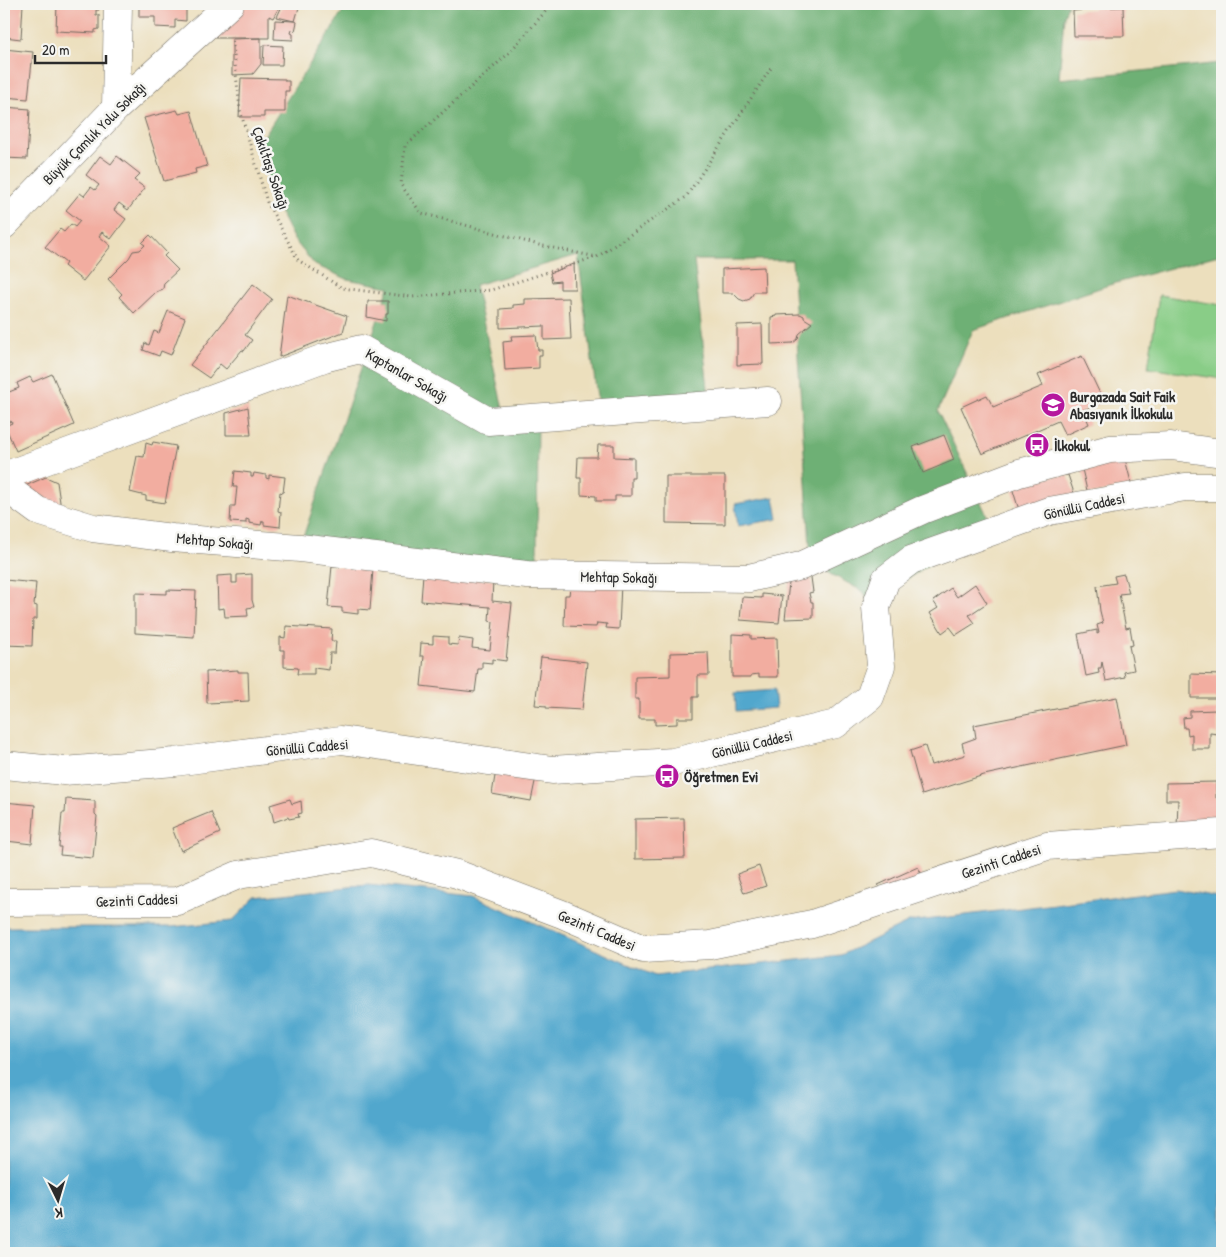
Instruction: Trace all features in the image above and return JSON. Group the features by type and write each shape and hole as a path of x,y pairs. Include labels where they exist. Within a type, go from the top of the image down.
{"street":[{"path":"116,108 118,4"},
{"name":"Büyük Çamlık Yolu Sokağı","path":"4,225 116,108 229,4"},
{"name":"Kaptanlar Sokağı","path":"4,476 324,358 361,349 488,421 768,402"},
{"name":"Mehtap Sokağı","path":"4,486 38,511 93,528 172,538 300,548 528,575 749,578 801,566 922,510 1019,473 1110,449 1171,446 1222,453"},
{"name":"Gönüllü Caddesi","path":"4,765 64,772 174,762 342,740 552,770 673,762 836,724 870,696 881,666 876,607 886,579 910,560 1049,512 1186,487 1222,487"},
{"name":"Gezinti Caddesi","path":"4,902 178,901 238,875 371,853 457,874 562,914 643,949 710,946 812,924 1048,846 1222,833"}],"path":[{"name":"Çakıltaşı Sokağı","path":"229,4 240,110 267,202 298,260 342,288 412,297 491,290 597,257 686,197 771,68"},
{"path":"552,4 508,54 405,146 401,185 421,212 540,244 597,257"}],"green space":[{"path":"346,4 1068,4 1064,16 1059,79 1222,63 1222,254 1109,285 973,330 938,411 991,524 869,604 864,592 811,563 792,260 694,260 709,398 598,404 578,255 475,285 503,409 538,408 537,567 301,543 389,287 347,279 315,265 294,240 274,201 259,144"},
{"path":"1159,295 1222,305 1222,379 1148,368"}],"water":[{"path":"774,497 778,519 738,526 735,504"},
{"path":"774,690 776,708 736,711 735,693"},
{"path":"368,885 473,896 655,976 841,955 909,922 1176,889 1222,898 1222,1253 4,1253 4,927 171,927 232,921 256,897"}],"building":[{"path":"4,4 23,4 21,39 4,37"},
{"path":"57,4 99,4 99,10 96,10 96,15 99,15 99,29 95,30 95,33 56,31"},
{"path":"139,4 186,4 186,21 175,20 175,28 155,27 155,17 139,17"},
{"path":"233,4 244,7 246,4 281,4 273,18 269,16 269,38 216,38 218,21"},
{"path":"283,4 300,4 295,21 297,22 295,31 292,30 291,33 293,34 293,40 274,39 275,20 294,21 277,17"},
{"path":"1123,7 1124,36 1074,36 1073,11"},
{"path":"261,38 261,64 253,74 232,75 232,39"},
{"path":"264,45 283,46 282,65 263,65"},
{"path":"4,49 33,52 28,99 4,97"},
{"path":"241,78 285,79 285,81 289,81 289,91 285,91 285,112 264,112 264,117 239,117"},
{"path":"4,107 30,109 27,159 4,158"},
{"path":"177,110 179,114 191,111 207,166 195,169 196,173 164,181 144,118"},
{"path":"100,156 111,164 117,156 140,174 134,180 145,188 128,210 119,203 114,210 126,219 111,239 102,232 99,236 111,246 83,281 64,266 66,263 45,247 60,229 64,232 71,224 75,227 80,221 66,210 80,193 84,196 91,187 95,190 99,185 86,175"},
{"path":"150,235 167,253 164,256 178,270 164,283 163,289 156,292 134,313 119,297 122,294 108,279 129,258 133,251 140,250 145,245 142,243"},
{"path":"574,264 575,289 560,289 560,281 552,282 550,273"},
{"path":"764,267 765,292 754,292 750,299 744,301 733,293 722,293 722,269"},
{"path":"253,284 272,299 245,335 252,340 244,351 242,350 226,369 220,364 209,378 190,365"},
{"path":"287,295 347,316 343,332 279,357"},
{"path":"569,298 571,339 544,340 544,326 500,328 500,309 513,308 513,305 525,304 525,299"},
{"path":"368,301 388,301 386,321 367,317"},
{"path":"168,311 185,318 171,355 161,351 159,356 143,350 145,343 149,345 154,331 159,333"},
{"path":"800,314 812,323 799,334 798,339 793,343 771,344 771,317"},
{"path":"762,324 763,364 737,365 737,325"},
{"path":"536,335 538,350 542,350 542,355 539,355 539,368 505,370 503,342 512,341 511,336"},
{"path":"1082,356 1104,402 1083,410 1089,424 1065,435 1058,421 982,454 961,407 987,395 993,407 1043,386 1038,375"},
{"path":"52,374 74,425 16,451 5,426 12,423 11,421 4,424 4,394 19,388 17,383 30,377 33,382"},
{"path":"248,407 251,435 226,435 226,413"},
{"path":"944,435 954,460 923,473 913,447"},
{"path":"153,442 176,446 165,503 146,500 146,496 130,492 137,456 144,457 146,443 152,445"},
{"path":"598,445 614,445 614,457 634,458 634,478 631,478 631,496 615,496 615,501 596,501 596,496 581,495 581,478 577,478 578,457 597,457"},
{"path":"1125,459 1132,486 1088,495 1082,469"},
{"path":"235,471 251,473 251,477 253,477 254,473 266,475 266,478 269,479 269,475 285,477 283,493 280,492 278,511 281,512 280,527 264,525 264,521 262,521 261,525 249,523 249,520 246,519 246,523 230,522 231,506 235,506 237,487 233,487"},
{"path":"1068,475 1075,496 1019,510 1010,481"},
{"path":"666,476 725,476 725,524 666,523"},
{"path":"46,477 57,482 61,509 18,489"},
{"path":"332,566 373,569 370,610 358,609 358,614 342,612 342,608 328,607"},
{"path":"810,570 813,592 809,593 811,602 813,602 813,618 785,619 790,574"},
{"path":"252,574 252,600 254,607 247,608 248,616 225,617 224,608 218,609 217,576 232,575 232,583 237,583 237,575"},
{"path":"423,574 493,580 492,601 512,603 506,661 492,659 492,663 482,662 482,669 478,669 475,692 421,686 424,656 420,656 421,643 433,644 433,636 448,637 448,644 458,645 459,638 473,640 472,648 490,650 493,622 489,621 490,607 421,601"},
{"path":"1124,574 1129,593 1119,594 1126,628 1130,627 1133,645 1129,646 1134,670 1124,672 1125,677 1106,681 1102,662 1101,668 1098,668 1099,673 1086,676 1078,634 1097,630 1097,634 1099,633 1097,625 1103,623 1097,586 1116,583 1114,576"},
{"path":"5,580 36,583 34,605 37,606 37,619 33,619 32,646 4,645"},
{"path":"621,583 619,629 606,628 607,624 597,623 596,627 564,626 565,595 569,595 570,588"},
{"path":"975,584 987,603 969,615 975,623 956,635 950,627 942,633 930,613 938,608 933,601 951,588 957,597"},
{"path":"167,590 196,591 194,637 135,633 135,593 167,594"},
{"path":"762,594 782,596 779,623 740,620 742,597 762,598"},
{"path":"286,626 332,629 331,641 336,641 335,653 330,653 329,670 314,668 314,674 297,674 298,668 284,667 284,650 280,650 280,637 285,638"},
{"path":"732,634 751,635 751,639 777,638 778,677 759,677 759,674 751,675 751,677 732,677"},
{"path":"708,652 709,675 698,675 698,697 693,697 693,718 677,718 677,724 655,725 655,719 639,719 639,699 635,699 635,677 670,676 670,653"},
{"path":"541,657 587,662 582,710 546,708 546,706 535,705"},
{"path":"238,670 238,672 248,672 249,701 207,703 206,672"},
{"path":"1191,674 1222,675 1222,698 1191,698"},
{"path":"1117,697 1126,745 984,775 922,795 910,751 925,746 931,765 965,755 962,743 976,738 974,725"},
{"path":"1217,710 1218,734 1210,733 1210,749 1192,749 1192,734 1188,735 1187,728 1184,728 1183,718 1190,717 1190,711"},
{"path":"496,770 536,777 531,801 492,794"},
{"path":"1216,782 1216,798 1222,798 1222,829 1177,828 1178,800 1166,800 1166,783"},
{"path":"66,799 95,801 95,814 97,816 93,858 60,855 62,813 65,813"},
{"path":"290,799 292,804 301,801 302,813 298,814 299,817 289,819 288,817 274,822 270,805"},
{"path":"4,802 35,805 32,844 6,841 4,847"},
{"path":"211,812 220,833 181,851 172,828"},
{"path":"684,818 685,858 635,859 635,819"},
{"path":"759,866 766,886 744,893 737,874"},
{"path":"918,867 926,883 885,902 878,885"}],"place":[{"name":"Burgazada Sait Faik Abasıyanık İlkokulu","path":"1053,405"},
{"name":"İlkokul","path":"1037,445"},
{"name":"Öğretmen Evi","path":"667,776"}]}
